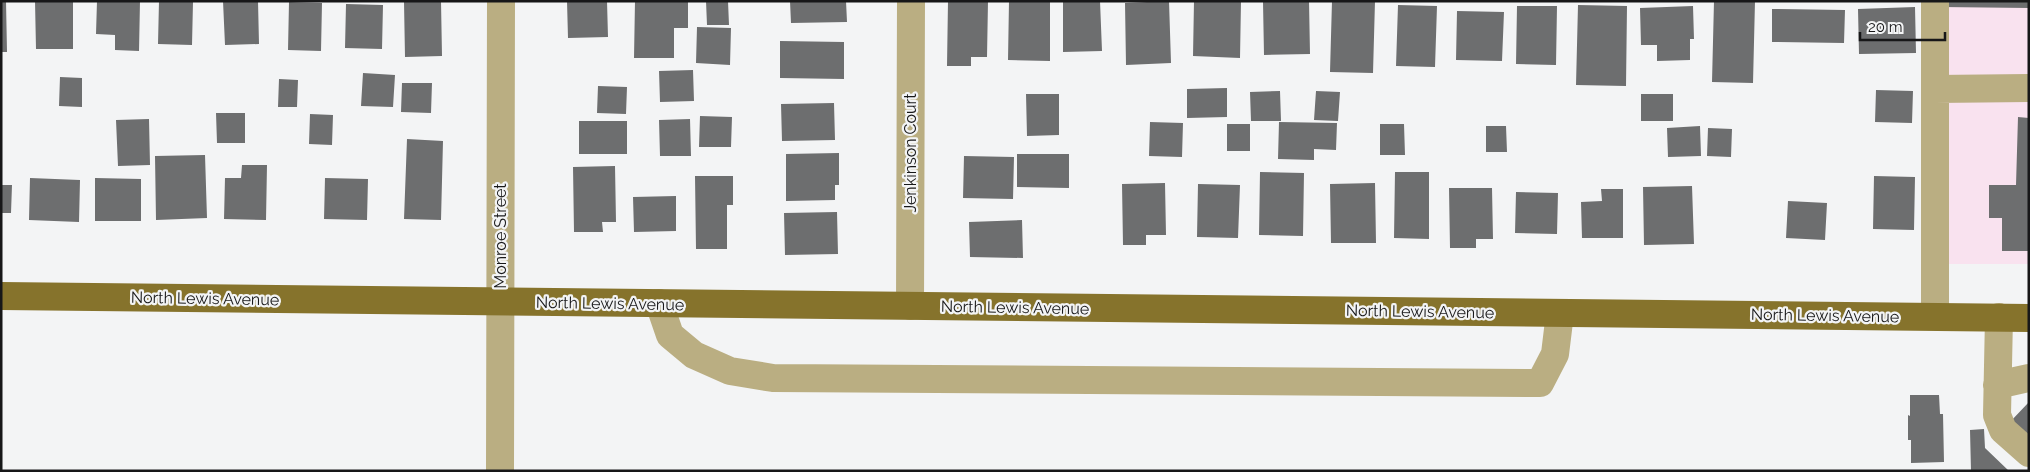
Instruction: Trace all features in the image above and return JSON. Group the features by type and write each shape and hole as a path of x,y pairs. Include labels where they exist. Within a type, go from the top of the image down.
{"main road":[{"name":"North Lewis Avenue","path":"1,296 2029,318"}],"street":[{"name":"Monroe Street","path":"500,1 500,471"},
{"name":"Jenkinson Court","path":"910,306 911,1"},
{"path":"1935,1 1935,316"},
{"path":"1935,89 2029,88"},
{"path":"659,303 670,335 694,355 730,371 773,378 1540,383 1555,354 1560,313"},
{"path":"1999,317 1997,415 2003,430 2029,453"},
{"path":"1997,385 2029,378"}],"shaded area":[{"path":"1936,1 2029,1 2029,264 1937,264"}],"building":[{"path":"1,1 6,1 7,52 1,52"},
{"path":"35,1 73,1 73,49 36,49"},
{"path":"97,1 140,1 139,51 115,50 115,35 96,34"},
{"path":"159,1 193,2 192,45 158,44"},
{"path":"223,1 258,1 259,44 225,45"},
{"path":"441,1 442,56 405,57 404,2"},
{"path":"567,1 607,1 608,37 568,38"},
{"path":"635,1 688,1 688,28 674,28 674,58 634,58"},
{"path":"706,1 728,1 729,25 707,25"},
{"path":"790,1 846,1 847,22 791,23"},
{"path":"948,1 988,1 987,57 971,57 971,66 947,66"},
{"path":"1009,1 1050,1 1050,61 1008,60"},
{"path":"1063,1 1100,1 1102,51 1063,52"},
{"path":"1169,1 1171,63 1126,65 1125,3"},
{"path":"1194,1 1241,1 1240,58 1193,56"},
{"path":"1309,1 1310,54 1264,55 1263,2"},
{"path":"1332,1 1375,1 1373,73 1330,72"},
{"path":"1714,1 1755,1 1753,83 1712,82"},
{"path":"1941,1 2029,1 2029,8 1941,7"},
{"path":"289,2 322,3 321,51 288,50"},
{"path":"346,4 383,5 382,49 345,48"},
{"path":"1398,5 1437,6 1435,67 1396,66"},
{"path":"1578,5 1627,6 1626,86 1576,85"},
{"path":"1517,6 1557,6 1556,65 1516,64"},
{"path":"1693,6 1694,39 1690,39 1690,60 1657,61 1657,45 1641,45 1640,8"},
{"path":"1915,7 1916,53 1859,54 1858,9"},
{"path":"1772,9 1845,10 1844,43 1772,42"},
{"path":"1457,11 1504,12 1502,61 1456,60"},
{"path":"697,27 731,28 730,65 696,63"},
{"path":"780,41 844,42 844,79 780,78"},
{"path":"693,70 694,101 660,102 659,71"},
{"path":"363,73 395,75 393,107 361,106"},
{"path":"60,77 82,78 82,107 59,106"},
{"path":"279,79 298,80 297,107 278,107"},
{"path":"402,83 432,83 431,113 401,112"},
{"path":"598,86 627,87 626,114 597,113"},
{"path":"1227,88 1227,117 1187,118 1187,89"},
{"path":"1876,90 1913,91 1912,123 1875,122"},
{"path":"1280,91 1281,121 1251,121 1250,92"},
{"path":"1316,91 1340,92 1338,121 1314,120"},
{"path":"1026,94 1059,94 1059,135 1027,136"},
{"path":"1641,94 1673,94 1673,121 1641,121"},
{"path":"834,103 835,140 782,141 781,104"},
{"path":"216,113 245,113 245,143 217,143"},
{"path":"310,114 333,115 332,145 309,144"},
{"path":"700,116 732,117 731,147 699,147"},
{"path":"2018,117 2029,118 2029,251 2002,251 2002,218 1989,218 1989,185 2016,185"},
{"path":"149,119 150,165 118,166 116,120"},
{"path":"690,119 691,156 660,156 659,120"},
{"path":"579,121 627,121 627,154 579,154"},
{"path":"1150,122 1183,123 1182,157 1149,156"},
{"path":"1279,122 1337,123 1336,150 1314,149 1314,160 1278,159"},
{"path":"1227,124 1250,124 1250,151 1227,151"},
{"path":"1380,124 1404,124 1405,155 1380,155"},
{"path":"1486,126 1506,126 1507,152 1486,152"},
{"path":"1700,126 1701,156 1668,157 1667,128"},
{"path":"1708,128 1732,129 1731,157 1707,156"},
{"path":"407,139 443,141 441,220 404,219"},
{"path":"839,153 839,185 835,185 835,200 786,201 786,154"},
{"path":"1017,154 1069,154 1069,188 1017,187"},
{"path":"205,155 207,218 156,220 155,156"},
{"path":"964,156 1014,157 1013,199 963,198"},
{"path":"242,165 267,165 266,220 224,219 225,178 241,178"},
{"path":"615,166 616,222 602,222 603,232 574,232 573,167"},
{"path":"1260,172 1304,173 1303,236 1259,235"},
{"path":"1395,172 1429,172 1429,239 1394,238"},
{"path":"695,176 733,176 733,205 727,205 727,249 696,249"},
{"path":"1874,176 1915,177 1914,230 1873,229"},
{"path":"30,178 80,180 79,222 29,220"},
{"path":"95,178 141,179 141,221 95,221"},
{"path":"325,178 368,179 367,220 324,219"},
{"path":"1165,183 1166,235 1146,235 1146,245 1123,245 1122,184"},
{"path":"1375,183 1376,243 1331,243 1330,184"},
{"path":"1198,184 1240,185 1238,238 1197,237"},
{"path":"1,185 12,185 11,213 1,213"},
{"path":"1692,186 1694,244 1644,245 1643,187"},
{"path":"1449,188 1492,188 1493,239 1476,239 1476,248 1450,248"},
{"path":"1601,189 1623,189 1623,238 1582,238 1581,202 1602,201"},
{"path":"1516,192 1558,193 1557,234 1515,233"},
{"path":"676,196 676,231 634,232 633,197"},
{"path":"1788,201 1827,203 1825,240 1786,238"},
{"path":"837,212 838,254 785,255 784,213"},
{"path":"1022,220 1023,258 970,257 969,222"},
{"path":"1910,395 1939,395 1940,414 1943,414 1944,462 1911,463 1911,440 1908,440"},
{"path":"2029,402 2029,440 2010,422"},
{"path":"1984,429 1985,448 2009,471 1971,471 1970,430"}]}
